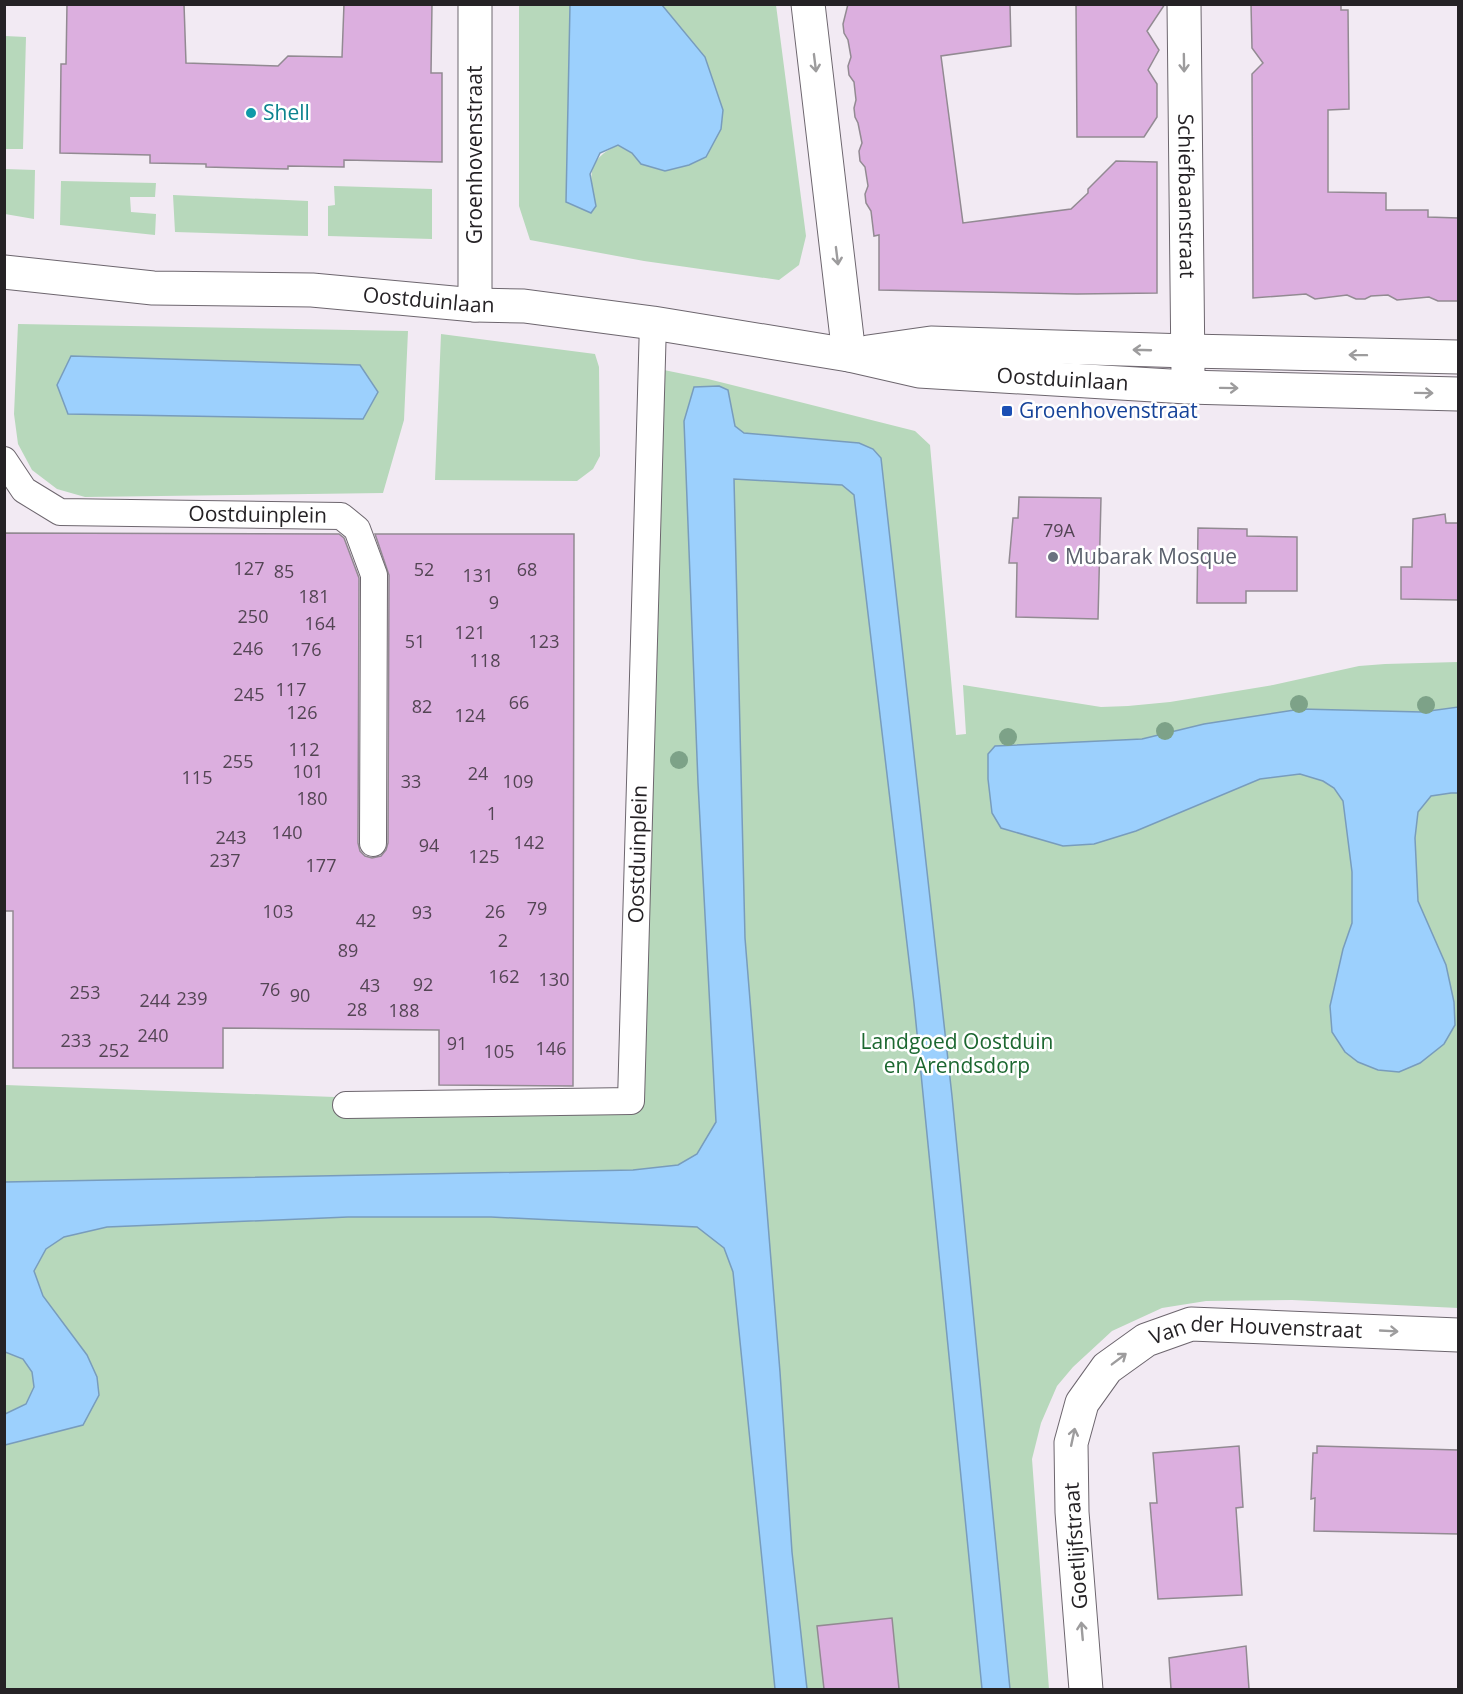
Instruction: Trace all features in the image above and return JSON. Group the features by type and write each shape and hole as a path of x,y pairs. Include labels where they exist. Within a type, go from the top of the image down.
{"street":[{"name":"Groenhovenstraat","path":"475,4 475,305"},
{"path":"808,4 849,355"},
{"name":"Schiefbaanstraat","path":"1184,4 1188,387"},
{"name":"Oostduinlaan","path":"4,272 153,288 312,290 475,305 524,306 653,323 849,355 919,371 1188,387 1458,394"},
{"name":"Oostduinlaan","path":"849,355 932,343 1458,357"},
{"name":"Van der Houvenstraat","path":"1082,1403 1107,1368 1146,1340 1191,1324 1458,1335"},
{"name":"Goetlijfstraat","path":"1082,1403 1071,1443 1071,1477 1086,1689"}],"lane":[{"name":"Oostduinplein","path":"346,1106 631,1101 653,323"},
{"name":"Oostduinplein","path":"4,460 24,490 60,512 341,516 357,529 374,575 373,843"}],"green space":[{"path":"519,5 570,5 566,202 592,188 592,173 596,162 618,145 632,153 642,164 665,171 689,165 705,57 662,5 776,5 806,236 799,265 779,280 644,261 530,240 519,206"},
{"path":"5,36 26,37 23,149 5,149"},
{"path":"5,169 35,170 34,219 5,214"},
{"path":"61,181 156,183 155,197 130,197 131,212 156,214 155,235 60,225"},
{"path":"334,186 432,189 432,239 328,236 328,206 335,205"},
{"path":"173,195 308,201 308,236 175,232"},
{"path":"18,324 408,331 404,420 383,493 85,497 57,489 32,470 18,444 14,414","holes":["71,356 360,365 57,385"]},
{"path":"441,334 595,354 599,367 600,456 593,469 577,481 435,480"},
{"name":"Landgoed Oostduin en Arendsdorp","path":"659,369 708,379 915,431 930,445 956,735 966,734 963,685 1101,707 1128,706 1170,702 1273,685 1359,666 1458,662 1458,1308 1292,1300 1206,1301 1162,1308 1112,1331 1073,1367 1057,1386 1041,1423 1032,1459 1049,1689 5,1690 5,1085 636,1108"}],"water":[{"path":"570,5 662,5 705,57 723,110 721,129 706,157 689,165 665,171 641,164 632,153 618,145 600,153 590,174 596,206 591,213 566,202"},
{"path":"71,356 360,365 378,392 363,419 68,414 57,385"},
{"path":"719,386 728,390 735,426 744,433 859,443 873,449 881,458 952,1096 1010,1689 982,1689 914,1003 854,495 842,485 734,479 745,938 792,1552 807,1689 775,1689 733,1272 724,1248 697,1227 491,1217 348,1217 107,1227 64,1237 46,1249 34,1271 43,1296 87,1355 97,1377 99,1395 83,1425 5,1445 5,1414 26,1404 34,1387 32,1372 23,1359 5,1352 5,1182 633,1170 678,1165 697,1154 716,1122 698,783 684,421 694,387"},
{"path":"1458,707 1458,793 1431,796 1418,812 1415,838 1418,901 1446,965 1454,1002 1455,1025 1444,1044 1420,1063 1399,1072 1378,1070 1358,1062 1345,1052 1332,1032 1330,1006 1343,949 1352,923 1352,872 1343,801 1334,788 1323,781 1300,774 1260,779 1136,831 1094,844 1063,846 1001,828 992,813 988,754 995,746 1142,739 1204,724 1301,709 1422,712"}],"building":[{"name":"Shell","path":"67,4 184,4 186,63 278,66 288,56 342,57 344,4 432,4 431,73 442,73 442,162 344,160 344,167 288,166 288,169 150,163 150,155 60,153 61,64 66,64"},
{"path":"848,4 1010,4 1011,46 941,56 963,223 1071,209 1116,161 1157,162 1157,293 1077,294 879,290 879,235 874,236 871,211 866,203 865,194 868,186 865,167 860,161 859,151 862,143 855,117 854,82 849,75 848,66 851,57 843,24"},
{"path":"1076,4 1165,4 1147,31 1159,50 1148,70 1157,84 1157,117 1144,137 1077,137"},
{"path":"1251,4 1341,4 1341,10 1348,10 1349,109 1328,110 1328,192 1386,193 1386,210 1428,210 1428,217 1458,218 1458,301 1438,301 1429,297 1397,300 1388,295 1371,296 1365,299 1356,299 1347,295 1315,299 1306,294 1253,298 1252,74 1263,63 1252,48"},
{"name":"Mubarak Mosque","path":"1019,497 1101,498 1098,619 1016,617 1017,563 1009,563 1013,518 1018,518"},
{"path":"1445,514 1446,523 1458,523 1458,600 1401,599 1401,567 1412,567 1413,519"},
{"path":"1198,528 1247,529 1247,536 1297,537 1297,591 1246,591 1246,603 1197,603"},
{"path":"4,533 339,534 344,538 359,578 358,843 360,851 372,858 381,856 388,843 389,575 375,534 574,534 573,1086 439,1085 439,1030 223,1028 223,1068 13,1068 13,911 4,911"},
{"path":"1239,1446 1243,1507 1236,1508 1242,1595 1158,1599 1150,1503 1157,1503 1153,1453"},
{"path":"1317,1446 1458,1450 1458,1534 1314,1531 1315,1498 1311,1499 1313,1453 1317,1453"},
{"path":"892,1618 899,1689 824,1689 817,1626"},
{"path":"1246,1646 1249,1689 1171,1689 1169,1658"}],"place":[{"name":"Shell","path":"251,113"},
{"name":"Groenhovenstraat","path":"1007,411"},
{"name":"Mubarak Mosque","path":"1053,557"}]}
